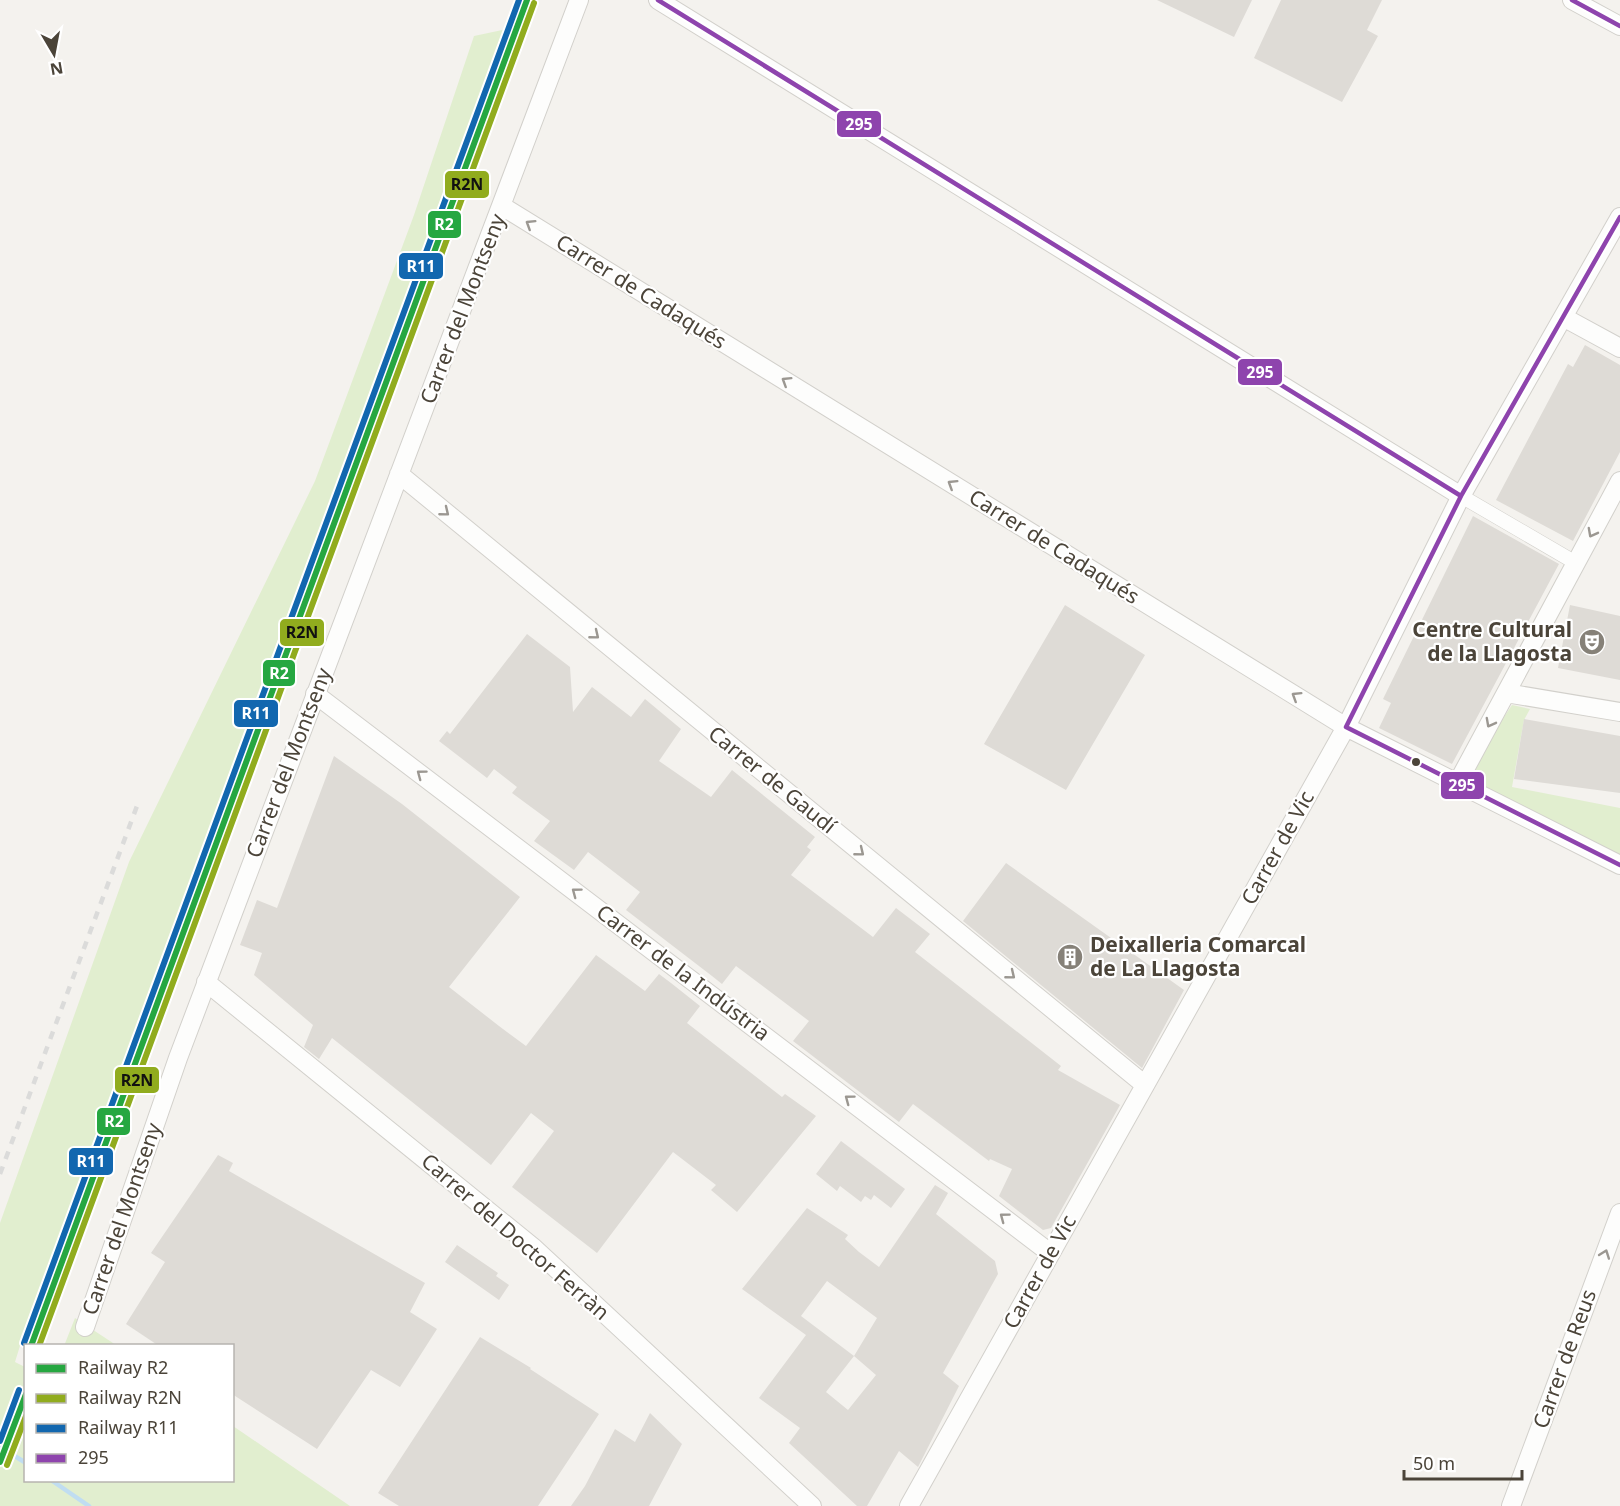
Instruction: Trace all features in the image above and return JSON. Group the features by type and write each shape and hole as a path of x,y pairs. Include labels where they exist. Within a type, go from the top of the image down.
{"street":[{"name":"Carrer del Montseny","path":"85,1327 206,982 579,0"},
{"path":"658,0 1461,496 1576,563"},
{"path":"1572,0 1620,26"},
{"name":"Carrer de Cadaqués","path":"502,206 1346,727 1620,865"},
{"name":"Carrer de Vic","path":"909,1506 1346,727 1461,496 1620,217"},
{"path":"1563,317 1620,348"},
{"name":"Carrer de Gaudí","path":"399,474 1145,1085"},
{"path":"1458,782 1620,481"},
{"path":"1506,693 1620,712"},
{"name":"Carrer de la Indústria","path":"315,694 1050,1252"},
{"name":"Carrer del Doctor Ferràn","path":"206,982 534,1248 812,1506"},
{"name":"Carrer de Reus","path":"1511,1506 1620,1213"}],"green space":[{"path":"507,29 259,690 111,1105 31,1310 15,1362 24,1366 24,1482 234,1482 234,1427 350,1506 0,1506 0,1223 129,862 315,481 414,215 474,36"},
{"path":"1512,705 1530,709 1524,720 1512,787 1620,808 1620,862 1461,781"},
{"path":"75,1318 114,1344 65,1344"}],"building":[{"path":"1157,0 1252,0 1234,37"},
{"path":"1281,0 1382,0 1367,30 1378,36 1342,102 1254,58"},
{"path":"1585,345 1620,365 1620,452 1573,541 1496,500 1568,364 1573,367"},
{"path":"1473,516 1559,564 1452,764 1379,728 1391,703 1383,699"},
{"path":"1065,605 1145,655 1066,790 984,744"},
{"name":"Centre Cultural de la Llagosta","path":"1570,605 1620,616 1620,680 1558,668"},
{"path":"527,634 570,667 573,712 592,687 631,717 645,699 681,729 659,761 711,797 732,770 815,837 807,847 811,850 791,875 873,937 896,908 930,934 915,952 1061,1066 1058,1070 1120,1105 1051,1228 1043,1230 999,1196 1012,1169 990,1159 989,1161 913,1104 899,1122 793,1041 809,1021 736,966 722,984 626,910 640,892 588,852 574,870 534,841 550,821 512,793 517,787 494,769 487,778 439,741 447,731 450,734"},
{"path":"1524,719 1620,736 1620,793 1514,779"},
{"path":"334,756 402,804 520,897 449,987 499,1026 526,1046 596,955 645,991 659,974 700,1006 687,1023 782,1097 785,1094 816,1116 737,1212 711,1190 716,1185 673,1152 597,1253 512,1187 554,1131 531,1113 491,1165 332,1038 319,1059 304,1047 313,1025 254,975 262,953 240,945 257,900 277,908"},
{"name":"Deixalleria Comarcal de La Llagosta","path":"1006,863 1184,990 1142,1068 963,921"},
{"path":"841,1141 905,1189 891,1208 874,1195 871,1200 865,1196 861,1202 840,1186 837,1191 816,1174"},
{"path":"218,1155 233,1163 229,1171 425,1283 410,1312 437,1329 400,1387 371,1370 317,1449 234,1395 234,1344 156,1344 126,1324 165,1262 151,1253"},
{"path":"935,1185 948,1193 936,1214 995,1261 998,1274 943,1373 959,1386 918,1467 899,1451 867,1506 857,1506 789,1443 800,1428 759,1398 806,1335 742,1289 807,1208 848,1235 845,1239 879,1267","holes":["827,1281 877,1318 854,1356 801,1316","854,1356 876,1375 848,1410 826,1392"]},
{"path":"457,1245 498,1273 496,1276 509,1285 499,1300 445,1262"},
{"path":"480,1337 599,1414 538,1506 399,1506 378,1493"},
{"path":"650,1413 682,1444 649,1506 571,1506 585,1486 615,1429 635,1442"}],"waterway":[{"path":"0,1447 24,1462"},
{"path":"54,1482 89,1506"}],"railway":[{"path":"0,1174 137,806"}],"rail line":[{"name":"R11","path":"24,1343 519,0"},
{"name":"R2","path":"32,1344 527,0"},
{"name":"R2N","path":"40,1344 534,3"},
{"name":"R11","path":"0,1441 19,1390"},
{"name":"R2","path":"0,1462 24,1399"},
{"name":"R2N","path":"7,1465 24,1421"}],"transit line":[{"name":"295","path":"658,0 1461,496"},
{"name":"295","path":"1572,0 1620,26"},
{"name":"295","path":"1620,217 1461,496 1346,727 1620,865"}],"place":[{"name":"Centre Cultural de la Llagosta","path":"1592,642"},
{"name":"Deixalleria Comarcal de La Llagosta","path":"1070,957"}]}
